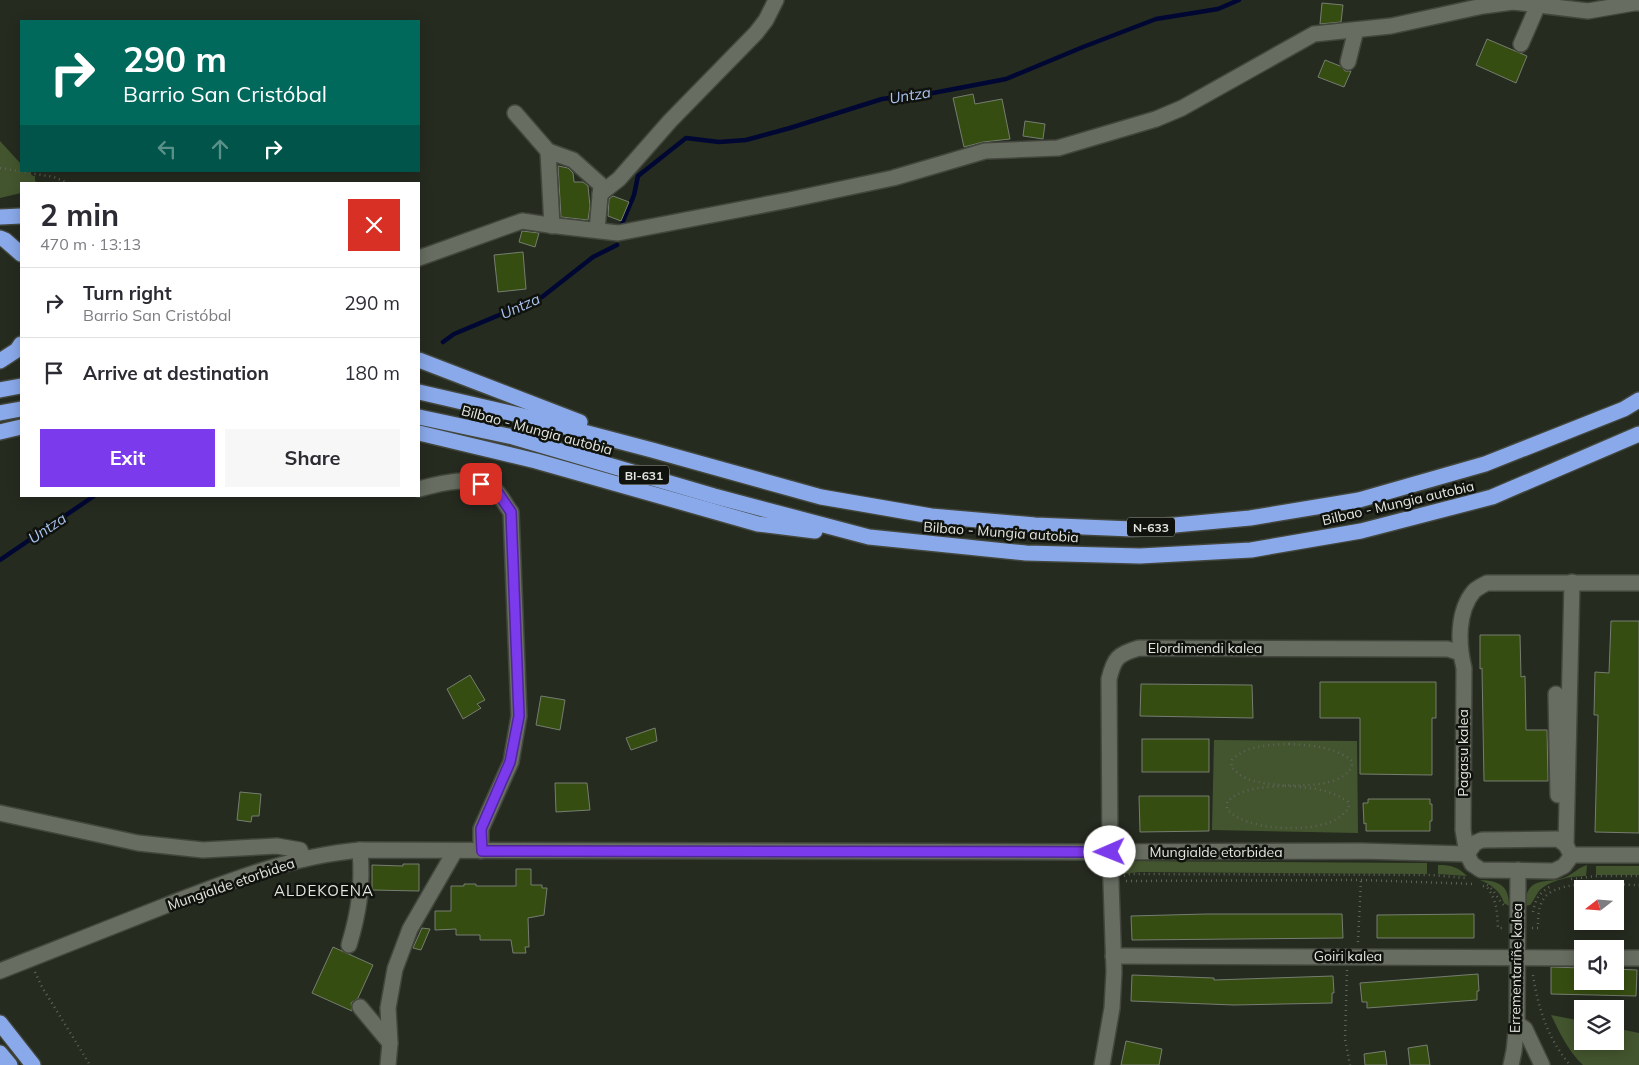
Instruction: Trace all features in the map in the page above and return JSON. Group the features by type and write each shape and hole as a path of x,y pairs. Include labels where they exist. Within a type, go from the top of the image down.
{"highway":[{"path":"0,217 20,216"},
{"path":"0,238 20,253"},
{"path":"0,361 17,350 20,346"},
{"path":"420,360 652,450"},
{"path":"0,390 20,386"},
{"name":"Bilbao - Mungia autobia","path":"420,392 523,416 652,450 821,498 931,516 1035,525 1132,528 1250,518 1359,500 1485,464 1624,408 1639,400"},
{"path":"0,413 20,409"},
{"name":"Bilbao - Mungia autobia","path":"420,416 513,437 714,496 869,537 1026,554 1140,556 1251,550 1361,531 1492,497 1639,434"},
{"path":"0,432 20,427"},
{"name":"N-633","path":"420,433 536,460 758,524 869,537"},
{"path":"0,1023 33,1065"},
{"path":"0,1053 10,1065"}],"street":[{"path":"600,194 618,178 670,121 756,33 766,20 776,0"},
{"path":"420,258 522,221 618,233 893,178 985,151 1058,148 1156,119 1182,108 1314,34 1391,26 1512,1 1588,11 1639,3"},
{"path":"1521,44 1538,5"},
{"path":"1348,62 1356,30"},
{"path":"515,112 548,151 573,160 600,185 597,230"},
{"path":"548,151 552,226"},
{"path":"420,489 453,481 481,484 496,490 511,512 519,716 510,762 481,829 482,851"},
{"name":"Pagasu kalea","path":"1467,854 1463,830 1464,668 1460,653 1462,616 1469,599 1475,590 1487,582 1639,583"},
{"path":"1572,582 1565,846 1564,866 1554,871 1481,870 1472,864 1467,854 1474,843 1482,840 1565,846 1639,855"},
{"name":"Elordimendi kalea","path":"1102,1065 1112,1008 1110,679 1113,665 1118,657 1125,652 1139,648 1448,649 1460,653"},
{"path":"1556,694 1565,846"},
{"path":"0,813 138,843 202,850 276,846 300,850 304,859"},
{"path":"349,945 359,908 362,870 360,850"},
{"name":"Mungialde etorbidea","path":"0,971 214,887 263,870 332,853 360,850 1361,851 1467,854"},
{"path":"388,1065 390,1043 388,1008 395,969 410,929 455,851"},
{"name":"Errementariñe kalea","path":"1511,1065 1517,1023 1518,870"},
{"name":"Goiri kalea","path":"1113,956 1574,958"},
{"path":"1624,958 1639,958"},
{"path":"360,1008 390,1043"},
{"path":"1517,1023 1525,1029 1542,1065"}],"path":[{"path":"0,168 20,171"},
{"path":"24,172 54,177 65,182"},
{"path":"1285,786 1262,787 1232,796 1228,802 1227,809 1233,816 1250,823 1281,828 1308,827 1330,822 1343,815 1349,808 1348,802 1342,797 1308,787 1285,786 1254,781 1238,774 1231,768 1232,760 1237,754 1250,749 1266,745 1289,744 1312,745 1346,755 1352,760 1352,766 1347,773 1334,781 1312,785 1285,786"},
{"path":"1120,878 1130,874 1423,875 1467,878"},
{"path":"1473,879 1490,887 1504,906 1509,907"},
{"path":"1124,882 1141,880 1360,880 1471,883 1487,887 1494,897 1498,928 1538,928 1539,909 1547,895 1561,888 1583,884 1639,885"},
{"path":"1350,1065 1345,1040 1360,880"},
{"path":"27,960 90,1065"}],"green space":[{"path":"0,141 20,163 20,172 29,172 35,176 37,182 20,182 20,193 0,198"},
{"path":"1214,740 1357,741 1358,833 1212,830"},
{"path":"1129,861 1427,863 1427,874 1139,872 1122,874 1117,881 1114,872 1122,863"},
{"path":"1438,865 1454,867 1467,876 1438,874"},
{"path":"1587,865 1586,876 1555,881 1543,887 1530,905 1525,906 1526,896 1533,885 1566,877"},
{"path":"1596,866 1639,866 1639,875 1596,875"},
{"path":"1480,880 1498,883 1502,886 1507,893 1509,906 1504,903 1495,889"},
{"path":"1551,1015 1574,1019 1574,1050 1624,1050 1624,1030 1639,1033 1639,1065 1583,1065 1561,1035"}],"building":[{"path":"1322,3 1343,5 1341,22 1320,24"},
{"path":"1487,39 1527,56 1516,83 1476,65"},
{"path":"1325,60 1340,66 1345,71 1351,71 1344,87 1318,77"},
{"path":"973,94 975,104 1002,99 1010,139 983,142 964,147 953,98"},
{"path":"1025,121 1045,124 1043,139 1023,136"},
{"path":"558,166 568,168 573,173 574,182 583,182 588,186 590,206 588,220 561,217"},
{"path":"613,196 629,202 621,221 608,216 609,199"},
{"path":"522,231 539,233 535,247 519,242"},
{"path":"523,252 526,289 498,292 494,255"},
{"path":"1611,621 1639,621 1639,833 1595,832 1598,715 1594,715 1595,672 1609,673"},
{"path":"1480,635 1520,635 1521,677 1525,676 1526,730 1547,730 1548,781 1484,781"},
{"path":"470,675 485,700 477,704 481,708 463,719 447,689"},
{"path":"1320,682 1436,682 1436,718 1432,718 1432,775 1360,774 1360,718 1320,718"},
{"path":"1141,684 1252,685 1253,718 1140,716"},
{"path":"541,696 565,700 560,730 536,725"},
{"path":"655,728 657,741 631,750 626,738"},
{"path":"1142,739 1209,739 1209,772 1142,772"},
{"path":"555,783 587,783 590,810 556,812"},
{"path":"240,792 261,794 259,816 252,816 251,822 237,820"},
{"path":"1139,796 1209,796 1209,831 1140,832"},
{"path":"1368,799 1430,799 1430,804 1432,804 1432,821 1430,821 1430,831 1366,831 1363,803 1368,803"},
{"path":"403,864 419,864 419,891 372,890 372,865 403,866"},
{"path":"516,869 531,869 531,885 542,885 542,888 547,888 544,915 528,918 529,947 525,947 526,953 513,953 511,940 480,940 480,935 456,935 456,929 435,930 435,911 451,911 451,886 476,884 476,886 516,886"},
{"path":"1342,914 1343,938 1132,940 1131,916"},
{"path":"1474,914 1474,938 1377,938 1377,915"},
{"path":"422,928 430,929 421,950 413,948"},
{"path":"333,947 373,965 358,998 351,1003 352,1011 312,993"},
{"path":"1551,967 1574,968 1574,990 1624,990 1624,969 1637,970 1636,996 1551,994"},
{"path":"1478,974 1479,991 1477,991 1477,1000 1367,1008 1367,1002 1362,1002 1360,983"},
{"path":"1132,975 1214,978 1214,980 1333,976 1334,993 1332,993 1332,1003 1234,1005 1131,1001"},
{"path":"1126,1041 1162,1049 1159,1065 1121,1065"},
{"path":"1427,1045 1430,1065 1410,1065 1408,1048"},
{"path":"1385,1051 1387,1065 1365,1065 1364,1054"}],"waterway":[{"name":"Untza","path":"621,226 634,195 638,176 686,138 719,142 746,140 882,99 933,93 1006,79 1156,19 1218,9 1239,0"},
{"name":"Untza","path":"443,342 454,334 542,297 593,257 617,245"},
{"name":"Untza","path":"0,560 93,497"}],"district":[{"name":"ALDEKOENA","path":"324,890"}],"route":[{"path":"481,484 496,490 511,512 519,716 510,762 481,829 482,851 1110,852"}]}
